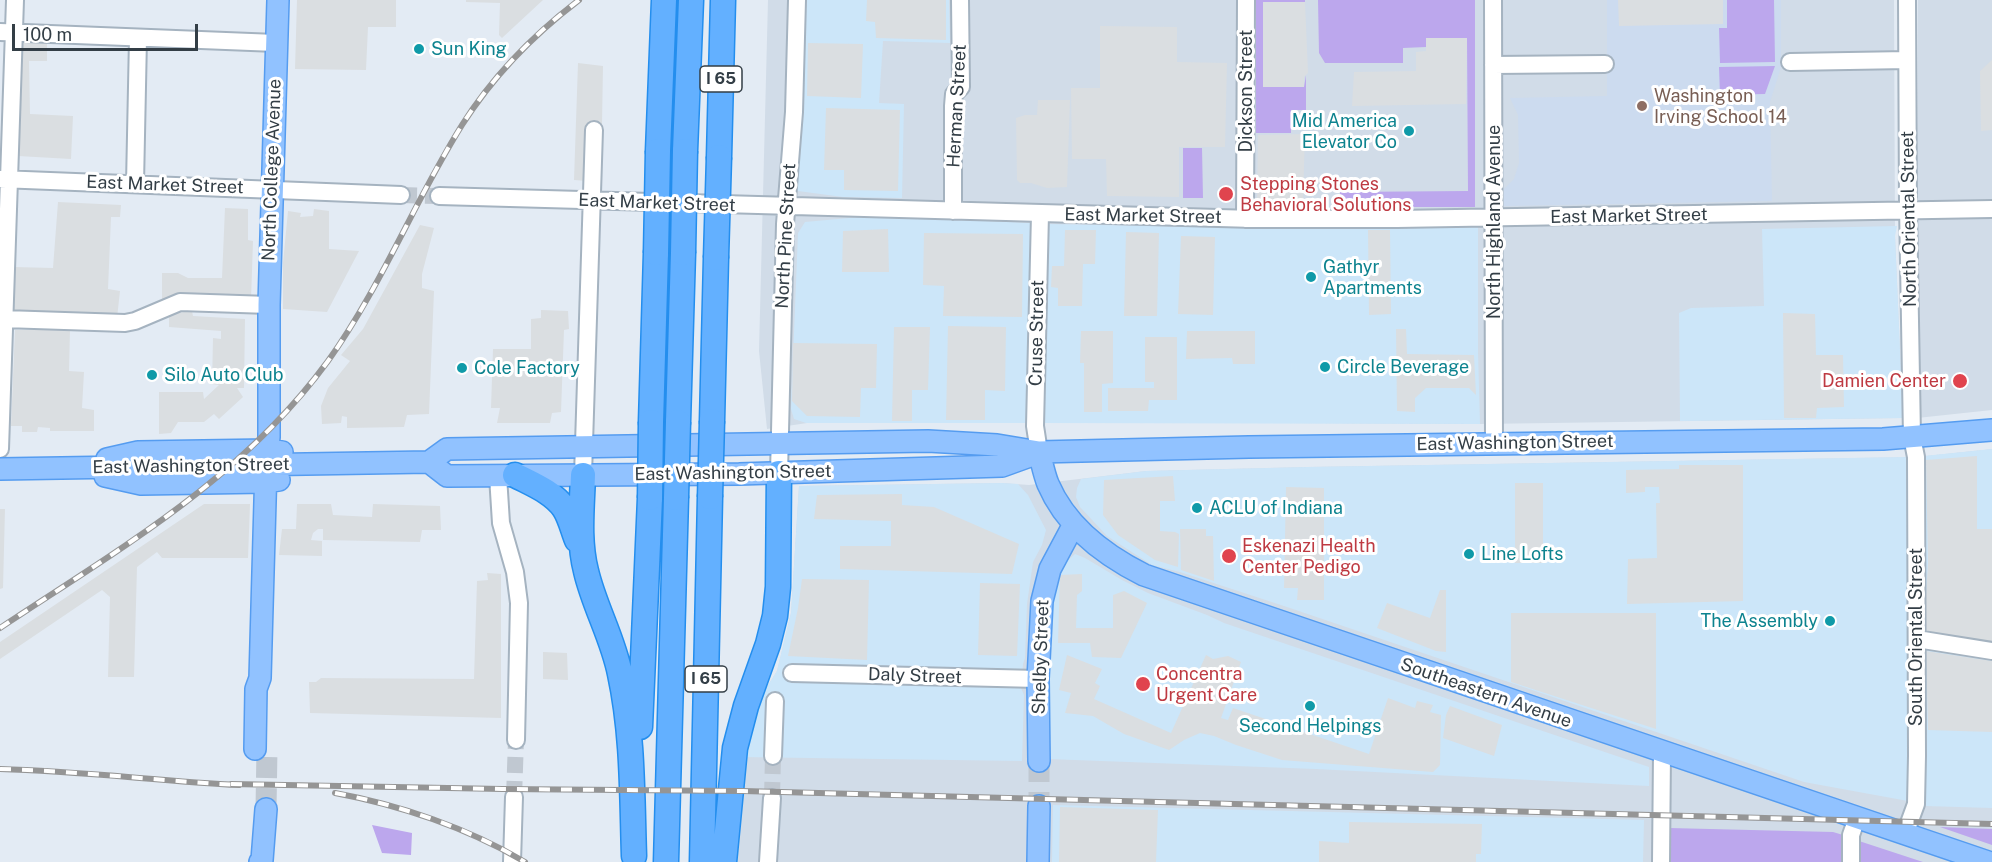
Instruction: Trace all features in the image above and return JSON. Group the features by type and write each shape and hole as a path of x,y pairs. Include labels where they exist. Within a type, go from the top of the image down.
{"highway":[{"path":"634,859 650,498 664,0"},
{"name":"I 65","path":"702,862 723,0"},
{"name":"I 65","path":"666,862 690,6"},
{"path":"724,862 735,748 775,616 778,586 778,473"},
{"path":"582,553 583,475"},
{"path":"507,476 548,493 560,503 567,514 582,553 590,586 614,652 624,696 632,759 634,859"}],"main road":[{"name":"North College Avenue","path":"261,749 266,688 260,678 267,466 279,435 277,354 269,340 271,189 278,0"},
{"name":"East Washington Street","path":"0,469 429,462 447,449 941,441 997,445 1039,452 1140,448 1912,437 1992,430"},
{"name":"East Washington Street","path":"429,462 447,477 778,473 1002,466 1039,452"},
{"name":"Southeastern Avenue","path":"1039,452 1048,484 1074,524 1104,551 1134,570 1152,578 1988,862"},
{"name":"Shelby Street","path":"1039,761 1038,679 1040,617 1044,589 1055,559 1074,524"},
{"path":"1038,862 1039,806"},
{"path":"254,862 252,846 260,808 262,860 260,862"}],"street":[{"path":"0,449 4,319 7,33 15,0"},
{"name":"North Pine Street","path":"778,473 786,207 794,112 798,0"},
{"name":"Herman Street","path":"953,211 953,106 954,94 961,87 960,0"},
{"name":"Dickson Street","path":"1245,219 1246,0"},
{"name":"North Highland Avenue","path":"1493,0 1494,444"},
{"name":"North Oriental Street","path":"1907,0 1912,437"},
{"path":"7,33 276,43"},
{"path":"135,184 138,38"},
{"path":"1790,62 1907,60"},
{"path":"1493,66 1605,64"},
{"path":"583,475 594,130"},
{"name":"East Market Street","path":"5,179 401,195"},
{"name":"East Market Street","path":"439,196 1245,219 1494,218 1992,209"},
{"name":"Cruse Street","path":"1039,452 1035,426 1040,214"},
{"path":"4,319 125,323 180,302 269,305"},
{"name":"South Oriental Street","path":"1905,834 1916,804 1916,457 1912,437"},
{"path":"507,476 501,523 514,572 519,603 516,740"},
{"path":"1917,639 1992,651"},
{"name":"Daly Street","path":"792,673 1038,679"},
{"path":"773,756 775,701"},
{"path":"1661,862 1662,753"},
{"path":"512,862 514,796"},
{"path":"768,862 772,798"},
{"path":"1851,862 1851,835 1857,818"}],"shaded area":[{"path":"297,0 396,0 396,27 368,27 366,70 295,69"},
{"path":"466,0 543,0 502,38 499,35 500,3 466,2"},
{"path":"768,0 1894,0 1895,236 1903,418 1480,424 807,423 767,429 759,351"},
{"path":"803,0 949,0 950,43 883,41 879,103 904,104 902,198 843,197 798,191 794,186"},
{"path":"867,0 946,0 946,40 876,38 875,22 866,21"},
{"path":"1256,0 1305,0 1305,2 1263,2 1263,87 1304,87 1306,75 1306,110 1291,110 1291,133 1256,133"},
{"path":"1318,0 1475,0 1475,207 1344,207 1340,201 1340,192 1468,191 1467,38 1427,38 1426,47 1403,48 1403,63 1325,63 1319,53"},
{"name":"Washington Irving School 14","path":"1607,0 1781,0 1781,67 1770,102 1772,201 1504,206 1504,189 1514,179 1519,163 1518,115 1510,98 1607,96"},
{"path":"1618,0 1723,0 1723,24 1619,26"},
{"path":"1727,0 1774,0 1775,62 1720,63 1719,28 1727,28"},
{"path":"1918,0 1992,0 1992,410 1917,418"},
{"path":"1263,2 1305,2 1308,73 1304,77 1304,87 1263,87"},
{"path":"1100,26 1177,27 1177,62 1227,63 1225,147 1179,147 1179,197 1107,196 1106,159 1072,159 1071,88 1100,88"},
{"path":"1426,38 1467,38 1466,104 1352,106 1354,72 1416,71 1416,52 1426,51"},
{"path":"20,43 47,43 47,61 29,61 30,114 73,116 71,159 18,156"},
{"path":"808,43 863,44 861,98 807,96"},
{"path":"1992,60 1992,130 1981,131 1980,71"},
{"path":"578,63 603,66 601,182 574,180"},
{"path":"1775,66 1765,94 1720,95 1719,67"},
{"path":"1038,100 1070,100 1067,187 1047,188 1031,183 1020,183 1017,180 1016,118 1037,115"},
{"path":"826,108 900,110 898,191 844,190 844,170 824,170"},
{"path":"1305,134 1303,201 1257,201 1258,135"},
{"path":"1183,148 1202,148 1203,198 1183,198"},
{"path":"58,202 121,205 120,217 111,217 108,289 120,291 117,318 13,313 14,267 53,268"},
{"path":"225,208 248,209 248,240 253,241 251,300 162,299 162,273 178,273 188,278 222,278"},
{"path":"314,209 329,211 329,249 359,251 327,312 283,309 283,263 288,211 301,213 300,217 313,216"},
{"path":"871,216 1031,223 1027,423 806,423 794,419 791,409 798,233 805,222"},
{"path":"1046,224 1299,229 1478,227 1480,424 1040,423"},
{"path":"420,225 434,228 422,274 422,288 434,291 429,414 407,415 404,427 347,428 347,417 342,416 341,423 322,424 321,406 328,388 350,361 341,355 363,329"},
{"path":"1897,226 1895,236 1903,418 1680,421 1679,313 1691,308 1764,306 1762,229"},
{"path":"888,229 889,272 842,272 843,231"},
{"path":"1065,230 1096,230 1095,264 1083,264 1082,306 1058,306 1058,288 1051,287 1052,266 1064,266"},
{"path":"1368,230 1390,230 1391,314 1369,315"},
{"path":"1126,232 1159,233 1157,316 1124,316"},
{"path":"924,233 1023,234 1022,317 943,316 944,286 923,285"},
{"path":"1181,236 1215,237 1213,315 1178,314"},
{"path":"541,310 568,311 569,329 564,330 561,412 552,413 550,423 497,423 500,408 491,408 493,349 531,349 531,319 541,318"},
{"path":"192,311 193,316 245,319 244,388 237,388 243,397 219,419 214,414 204,422 178,422 171,433 159,434 159,392 203,392 204,399 219,385 212,384 213,338 221,339 221,331 169,327 169,314"},
{"path":"1783,313 1815,314 1816,355 1843,355 1844,407 1817,408 1816,418 1784,418"},
{"path":"948,326 1006,327 1005,391 985,390 985,420 946,420"},
{"path":"894,327 930,327 928,390 912,390 912,421 892,421"},
{"path":"1396,329 1406,329 1407,354 1474,355 1476,395 1469,388 1426,388 1415,398 1415,412 1397,411"},
{"path":"15,330 70,330 69,371 84,372 82,408 94,410 94,431 50,431 50,428 38,427 37,432 22,432 22,426 11,426"},
{"path":"1081,331 1113,331 1113,383 1102,384 1102,412 1084,412 1084,363 1080,363"},
{"path":"1187,331 1255,331 1255,364 1233,364 1232,358 1186,359"},
{"path":"1145,337 1177,337 1177,400 1149,400 1148,411 1108,411 1108,388 1154,388 1154,382 1145,382"},
{"path":"793,343 877,344 876,388 861,388 860,417 807,416 792,401"},
{"path":"1992,449 1992,862 734,862 740,751 757,703 777,671 791,613 799,486 1002,483 1029,485 1146,471 1916,457"},
{"path":"1992,449 1992,808 1925,806 1923,790 1924,456"},
{"path":"1977,456 1977,529 1992,529 1992,642 1924,631 1928,563 1926,460"},
{"path":"1908,457 1908,801 1804,782 1284,606 1152,565 1107,536 1080,507 1076,497 1081,479 1146,471"},
{"path":"1679,465 1743,465 1743,601 1627,604 1628,559 1657,558 1656,503 1660,503 1659,487 1645,487 1645,492 1626,493 1626,470 1679,469"},
{"path":"1173,476 1175,501 1160,501 1160,531 1179,534 1178,567 1155,560 1118,535 1103,515 1104,480"},
{"path":"1515,483 1543,483 1543,563 1515,563"},
{"path":"1018,484 1028,495 1046,530 1042,545 1033,562 1027,604 1025,658 1021,688 1024,695 1022,761 740,757 757,703 777,671 791,613 799,486"},
{"path":"1286,487 1324,488 1324,600 1297,600 1298,588 1284,588"},
{"path":"902,494 902,505 934,507 1019,544 1012,574 840,569 840,546 891,546 891,521 814,519 817,495"},
{"path":"204,504 250,504 248,558 162,558 157,552 137,567 134,677 108,677 110,597 102,590 0,659 0,642"},
{"path":"297,504 331,504 333,515 372,517 373,504 440,506 441,530 422,530 420,542 323,540 323,529 318,529 313,533 311,540 322,541 322,556 279,555 282,529 296,529"},
{"path":"0,509 5,509 3,588 0,589"},
{"path":"1180,529 1206,529 1206,536 1213,536 1214,581 1181,570"},
{"path":"1075,554 1148,593 1224,623 1649,767 1649,786 1316,769 1048,759 1046,633 1059,568"},
{"path":"487,573 501,574 501,718 310,713 309,682 316,682 321,678 474,679 477,581 488,580"},
{"path":"1082,574 1082,591 1077,595 1076,628 1113,628 1113,595 1124,591 1147,603 1121,658 1092,657 1090,643 1058,643 1060,575"},
{"path":"802,579 869,580 867,660 788,656"},
{"path":"980,583 1020,584 1017,656 978,655"},
{"path":"1440,590 1446,590 1446,652 1436,651 1377,628 1387,603 1430,618"},
{"path":"1511,613 1656,613 1656,729 1511,682"},
{"path":"1926,651 1992,661 1992,732 1928,730"},
{"path":"543,652 567,653 568,680 543,679"},
{"path":"1067,655 1102,669 1095,683 1100,686 1094,699 1171,733 1206,655 1213,659 1228,656 1241,662 1221,718 1228,720 1233,708 1369,754 1388,698 1415,708 1417,701 1433,705 1430,712 1441,715 1440,765 1433,772 1282,760 1200,733 1169,750 1124,734 1093,716 1065,713 1071,693 1059,690"},
{"path":"1450,706 1502,725 1494,756 1443,738 1446,715"},
{"path":"1053,805 1644,820 1643,862 1052,862"},
{"path":"1060,807 1158,810 1156,862 1059,862"},
{"path":"1349,822 1482,824 1481,854 1476,854 1476,862 1319,862 1319,841 1349,843"},
{"path":"372,825 412,833 411,855 382,853"},
{"path":"1940,827 1992,829 1992,845"},
{"path":"1669,828 1833,832 1843,835 1843,862 1669,862"},
{"path":"1859,841 1923,862 1859,862"}],"tunnel":[{"path":"401,195 439,196"},
{"path":"514,797 516,740"},
{"path":"266,809 267,748"},
{"path":"772,798 773,756"},
{"path":"1039,761 1039,806"}],"railway":[{"path":"0,628 133,540 218,477 294,403 328,361 365,304 428,184 474,107 515,57 579,0"},
{"path":"0,769 239,785"},
{"path":"231,784 743,791 1992,824"},
{"path":"335,793 384,804 433,819 457,828 525,862"}],"place":[{"name":"Sun King","path":"419,49"},
{"name":"Washington Irving School 14","path":"1642,106"},
{"name":"Mid America Elevator Co","path":"1409,131"},
{"name":"Stepping Stones Behavioral Solutions","path":"1226,194"},
{"name":"Gathyr Apartments","path":"1311,277"},
{"name":"Circle Beverage","path":"1325,367"},
{"name":"Cole Factory","path":"462,368"},
{"name":"Silo Auto Club","path":"152,375"},
{"name":"Damien Center","path":"1960,381"},
{"name":"ACLU of Indiana","path":"1197,508"},
{"name":"Line Lofts","path":"1469,554"},
{"name":"Eskenazi Health Center Pedigo","path":"1229,556"},
{"name":"The Assembly","path":"1830,621"},
{"name":"Concentra Urgent Care","path":"1143,684"},
{"name":"Second Helpings","path":"1310,706"}]}
